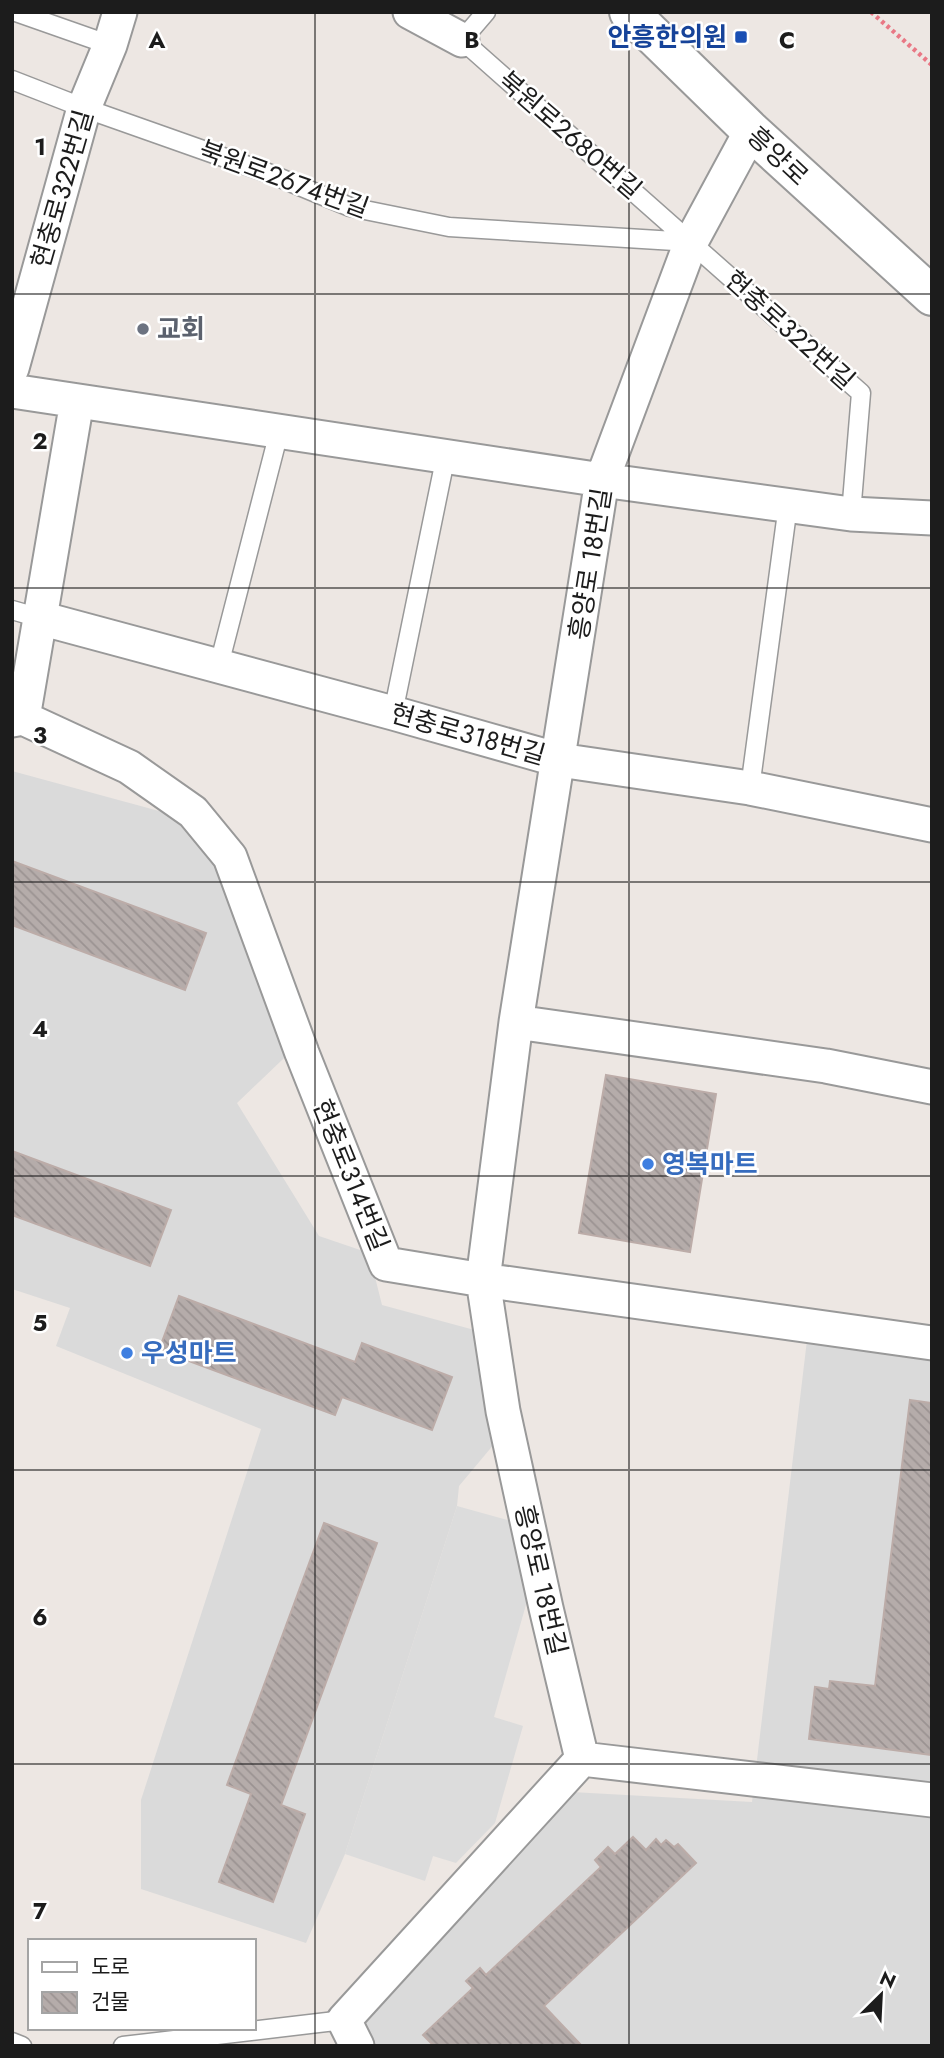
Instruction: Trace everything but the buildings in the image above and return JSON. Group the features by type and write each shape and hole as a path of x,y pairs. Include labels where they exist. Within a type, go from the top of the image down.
{"street":[{"name":"현충로322번길","path":"12,368 84,108 110,45 120,12"},
{"name":"북원로2680번길","path":"410,12 462,40"},
{"name":"흥양로","path":"629,12 751,131 932,296"},
{"name":"흥양로 18번길","path":"582,1759 503,1411 483,1280 516,1022 602,481 691,242 751,131"},
{"path":"12,391 446,455 602,481 851,514 932,518"},
{"path":"17,719 26,614 77,401"},
{"name":"현충로318번길","path":"26,614 559,760 750,788 932,825"},
{"name":"현충로314번길","path":"17,719 130,767 193,811 230,858 302,1053 386,1264 932,1343"},
{"path":"516,1022 826,1066 932,1087"},
{"path":"350,2033 582,1759 932,1800"}],"lane":[{"path":"16,12 110,45"},
{"path":"462,40 486,12"},
{"name":"북원로2680번길","path":"462,40 691,242"},
{"name":"북원로2674번길","path":"12,80 268,173 350,207 449,227 691,242"},
{"name":"현충로322번길","path":"691,242 861,393 851,514"},
{"path":"219,665 279,432"},
{"path":"393,713 446,455"},
{"path":"750,788 788,505"},
{"path":"123,2046 350,2033"},
{"path":"12,2042 22,2046"}],"path":[{"path":"871,12 932,65"}],"shaded area":[{"path":"12,771 181,817 239,872 303,1040 237,1103 319,1236 369,1253 382,1305 493,1335 520,1413 459,1486 457,1506 345,1854 306,1943 141,1889 141,1800 261,1429 56,1346 70,1308 12,1289"},
{"path":"807,1340 932,1354 932,2046 374,2046 362,2024 572,1792 752,1802"},
{"path":"457,1506 547,1531 494,1717 523,1726 495,1823 456,1863 433,1856 425,1881 345,1854"}],"place":[{"name":"안흥한의원","path":"741,37"},
{"name":"교회","path":"143,329"},
{"name":"영복마트","path":"648,1164"},
{"name":"우성마트","path":"127,1353"}]}
